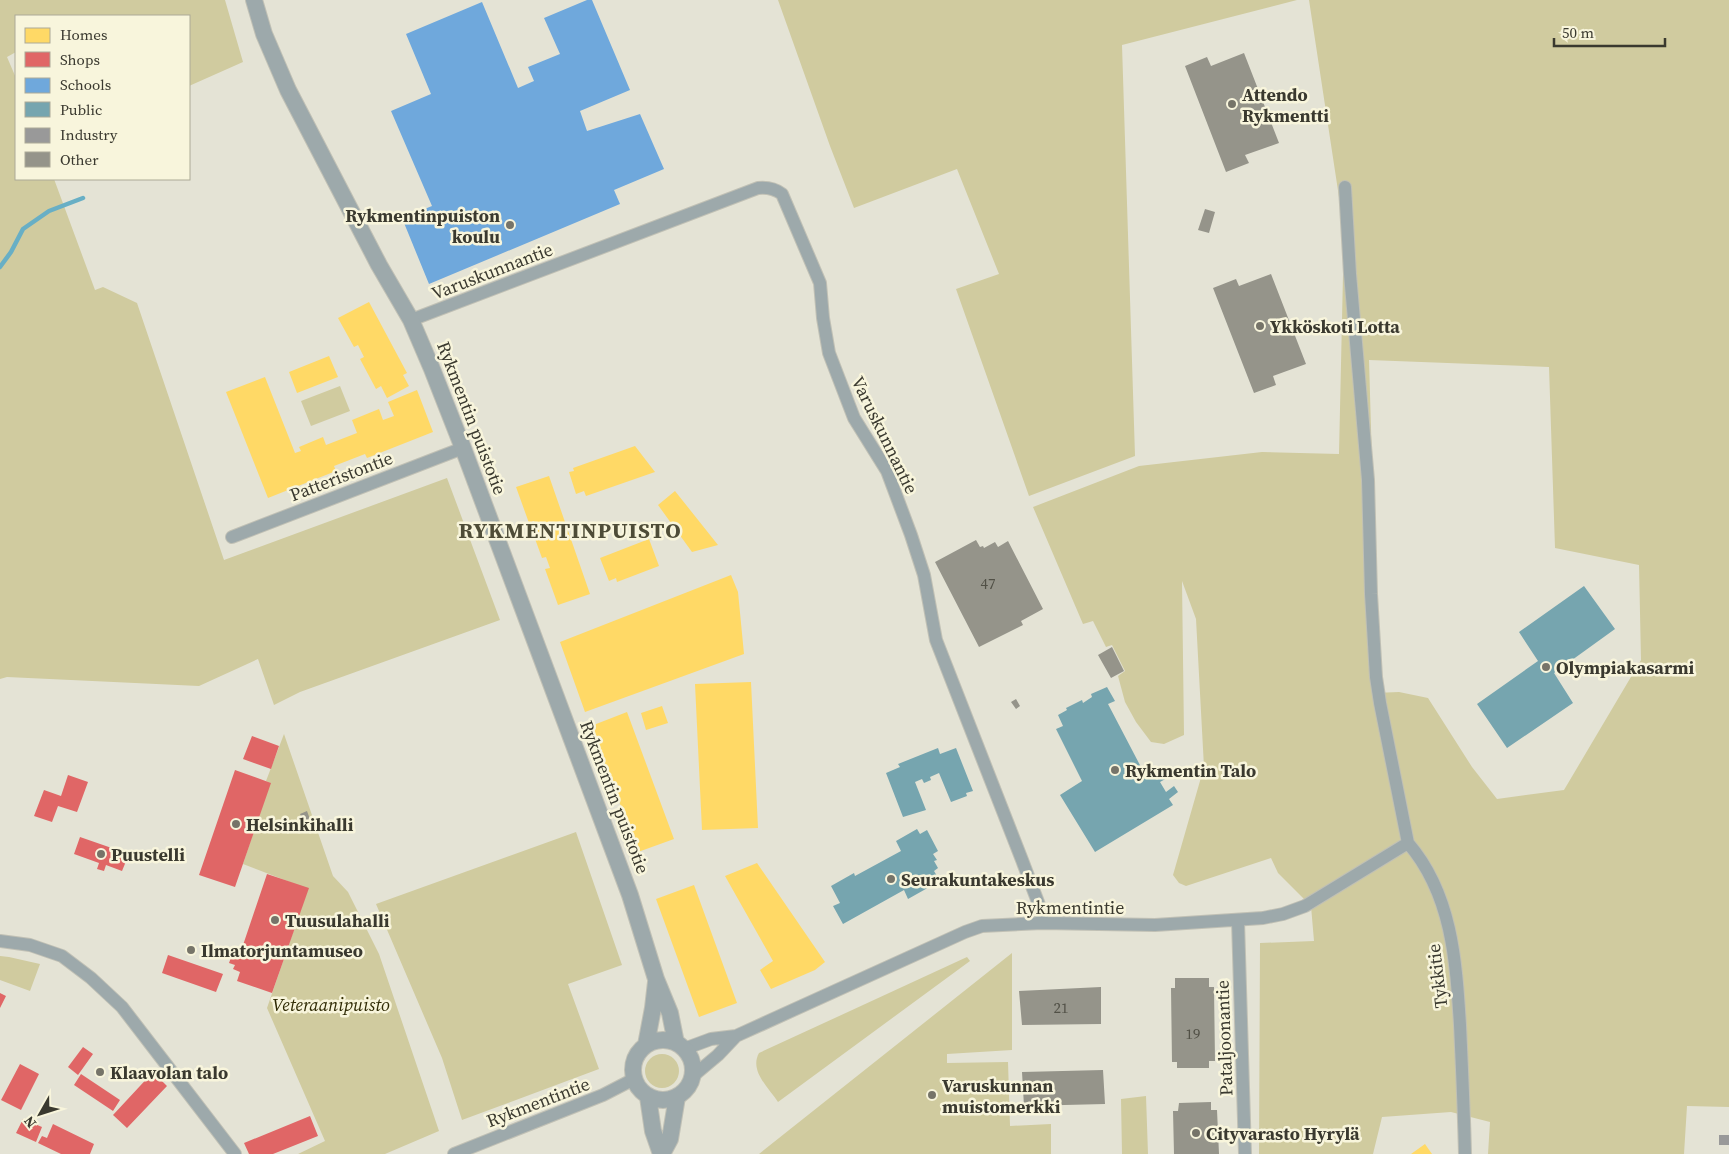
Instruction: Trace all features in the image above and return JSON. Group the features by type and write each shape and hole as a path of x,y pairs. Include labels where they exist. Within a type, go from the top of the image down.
{"street":[{"name":"Rykmentin puistotie","path":"254,0 264,34 288,90 379,264 411,320 463,448 630,895 656,979 670,1013 680,1046"},
{"name":"Tykkitie","path":"1345,187 1350,274 1368,480 1371,594 1376,677 1401,805 1404,830 1408,843 1422,859 1434,883 1454,950 1462,1056 1465,1154"},
{"name":"Varuskunnantie","path":"411,320 758,188 776,189 782,194 820,284 829,354 854,418 887,471 911,535 924,575 936,640 1032,885 1041,910 1042,923"},
{"name":"Patteristontie","path":"232,537 463,448"},
{"name":"Rykmentintie","path":"680,1046 710,1039 736,1036 982,926 1042,923 1147,925 1238,921 1283,914 1305,906 1408,843"},
{"name":"Pataljoonantie","path":"1238,921 1245,1154"},
{"path":"0,941 30,945 62,956 91,978 122,1007 235,1154"},
{"name":"Rykmentin puistotie","path":"646,1045 656,979"},
{"name":"Rykmentintie","path":"693,1076 718,1055 736,1036"},
{"path":"666,1040 680,1046 692,1061 693,1076 685,1092 677,1097 663,1101 648,1097 636,1086 632,1070 634,1060 639,1052 646,1045 655,1041 666,1040"},
{"name":"Rykmentintie","path":"454,1154 603,1096 634,1079"},
{"path":"648,1097 653,1131 661,1154"},
{"path":"661,1154 670,1139 677,1097"}],"green space":[{"path":"0,0 225,0 243,62 190,86 190,15 15,15 15,53 7,57 15,76 15,180 54,180 95,290 103,287 137,303 224,560 447,478 500,620 300,692 274,705 258,659 199,686 7,677 0,679"},
{"path":"778,0 1297,0 1122,45 1135,456 1029,496 956,289 999,274 957,169 854,208"},
{"path":"1309,0 1729,0 1729,1107 1687,1106 1684,1154 1488,1154 1490,1122 1451,1112 1382,1117 1373,1154 1259,1154 1260,943 1314,941 1311,906 1278,873 1271,858 1186,886 1179,883 1173,875 1204,767 1196,619 1182,581 1184,735 1164,744 1151,742 1136,722 1125,702 1118,676 1125,671 1112,645 1106,647 1093,621 1083,624 1033,507 1139,466 1262,452 1339,454 1344,230","holes":["1369,360 1549,367 1555,548 1639,565 1641,660 1564,790 1497,799 1472,767 1428,698 1399,692 1375,693 1378,666"]},
{"path":"340,386 350,411 311,426 301,401"},
{"name":"Veteraanipuisto","path":"284,734 333,876 348,892 379,954 439,1131 385,1154 298,1154 325,1141 267,1008 308,889 243,864 270,783 266,781"},
{"path":"576,832 622,965 568,984 599,1069 462,1120 442,1058 376,904"},
{"path":"1012,953 1012,1050 947,1054 947,1063 1008,1062 1010,1126 1051,1124 1051,1154 759,1154"},
{"path":"0,956 40,964 30,991 0,980"},
{"path":"967,957 970,961 778,1102 761,1079 756,1066 759,1053"},
{"path":"662,1054 669,1055 674,1059 678,1064 678,1078 674,1083 669,1087 662,1088 655,1087 650,1083 646,1078 645,1071 646,1064 650,1059 655,1055"},
{"path":"1146,1096 1148,1154 1122,1154 1121,1099"}],"building: Homes":[{"path":"369,302 407,373 403,375 409,386 387,398 381,386 376,389 360,359 364,357 358,345 354,347 338,318"},
{"path":"329,356 338,377 297,393 289,372"},
{"path":"265,377 295,453 301,451 299,447 323,437 326,445 357,433 352,420 379,409 383,420 394,416 388,402 417,390 433,432 367,458 365,454 334,466 336,471 268,498 226,392"},
{"path":"635,446 655,472 586,496 584,491 576,494 569,472 574,471 573,468"},
{"path":"549,476 590,594 558,605 545,569 550,568 546,557 542,558 534,536 539,534 534,521 529,523 516,487"},
{"path":"675,491 718,545 692,552 658,505"},
{"path":"649,539 659,566 617,582 616,578 609,581 600,558"},
{"path":"731,575 738,592 744,654 585,712 560,642"},
{"path":"751,682 758,828 702,830 695,684"},
{"path":"662,706 668,723 646,730 641,713"},
{"path":"627,712 674,839 638,852 591,726"},
{"path":"757,863 825,962 815,970 771,989 760,970 773,961 725,876"},
{"path":"694,885 737,1003 699,1017 656,899"},
{"path":"1425,1144 1432,1154 1411,1154"}],"building: Shops":[{"path":"252,736 279,746 271,769 243,759"},
{"name":"Helsinkihalli","path":"235,770 271,783 235,887 199,875"},
{"path":"68,775 88,782 77,812 58,806 52,822 34,816 44,790 61,796"},
{"name":"Puustelli","path":"80,837 129,854 122,871 106,865 104,871 97,869 99,863 74,854"},
{"name":"Tuusulahalli","path":"267,874 309,888 272,993 237,981 240,972 233,969 235,965 229,963 233,952 240,954"},
{"path":"168,955 223,974 216,992 162,973"},
{"path":"0,993 6,996 0,1008"},
{"path":"83,1047 93,1054 78,1075 68,1067"},
{"path":"20,1064 39,1074 21,1110 1,1100"},
{"path":"153,1072 167,1086 127,1128 113,1115"},
{"path":"81,1074 120,1100 113,1111 74,1085"},
{"path":"310,1116 318,1136 273,1154 249,1154 244,1143"},
{"path":"23,1119 42,1127 36,1142 16,1133"},
{"path":"53,1124 94,1144 90,1154 61,1154 38,1143 42,1136 47,1138"}],"building: Schools":[{"path":"587,0 592,0 630,90 580,111 587,131 640,114 664,169 614,190 620,204 429,284 402,218 432,206 391,111 431,94 406,34 482,2 518,88 534,81 528,67 560,54 544,18"}],"building: Public":[{"name":"Olympiakasarmi","path":"1584,586 1615,629 1554,673 1573,703 1507,748 1477,704 1538,661 1519,632"},
{"name":"Rykmentin Talo","path":"1107,687 1115,701 1108,704 1142,769 1150,764 1157,776 1165,771 1169,777 1160,782 1166,792 1174,786 1178,792 1169,799 1173,805 1095,852 1060,795 1082,781 1056,729 1063,726 1058,715 1067,710 1066,708 1082,700 1083,703 1092,697 1091,694"},
{"path":"938,748 940,754 956,748 973,791 966,793 967,796 951,802 939,773 930,777 931,780 924,783 922,779 915,782 926,810 903,817 886,773 900,767 898,764"},
{"name":"Seurakuntakeskus","path":"917,829 920,834 927,830 938,851 933,854 937,860 934,861 938,868 934,871 940,881 908,899 904,890 843,924 833,906 840,903 831,886 854,873 855,876 901,851 896,841"}],"building: Industry":[{"path":"1719,1135 1729,1135 1729,1145 1719,1145"}],"building: Other":[{"name":"Attendo Rykmentti","path":"1244,53 1279,143 1245,155 1249,163 1226,172 1185,66 1207,57 1211,66"},
{"path":"1205,209 1215,212 1209,233 1198,230"},
{"name":"Ykköskoti Lotta","path":"1271,274 1306,364 1273,376 1276,385 1254,393 1213,288 1236,279 1239,286"},
{"path":"976,540 980,547 983,546 984,548 995,542 998,547 1008,541 1043,609 1021,621 1023,625 979,647 935,562"},
{"path":"1112,647 1124,671 1111,678 1098,655"},
{"path":"1016,699 1020,706 1016,709 1011,702"},
{"path":"307,811 311,822 305,825 300,814"},
{"path":"1175,978 1209,978 1209,987 1214,987 1215,1061 1209,1061 1209,1068 1177,1068 1177,1062 1172,1062 1171,988 1175,988"},
{"path":"1101,987 1101,1024 1022,1025 1019,991"},
{"path":"1103,1070 1105,1104 1024,1106 1022,1072"},
{"name":"Cityvarasto Hyrylä","path":"1211,1102 1211,1110 1217,1110 1219,1154 1174,1154 1173,1111 1178,1111 1179,1103"}],"waterway":[{"path":"0,267 11,252 23,229 49,211 83,198"}],"place":[{"name":"Attendo Rykmentti","path":"1232,104"},
{"name":"Rykmentinpuiston koulu","path":"510,225"},
{"name":"Ykköskoti Lotta","path":"1260,326"},
{"name":"Olympiakasarmi","path":"1546,667"},
{"name":"Rykmentin Talo","path":"1115,770"},
{"name":"Helsinkihalli","path":"236,824"},
{"name":"Puustelli","path":"101,854"},
{"name":"Seurakuntakeskus","path":"891,879"},
{"name":"Tuusulahalli","path":"275,920"},
{"name":"Ilmatorjuntamuseo","path":"191,950"},
{"name":"Klaavolan talo","path":"100,1072"},
{"name":"Varuskunnan muistomerkki","path":"932,1095"},
{"name":"Cityvarasto Hyrylä","path":"1196,1133"}],"district":[{"name":"RYKMENTINPUISTO","path":"570,530"}]}
